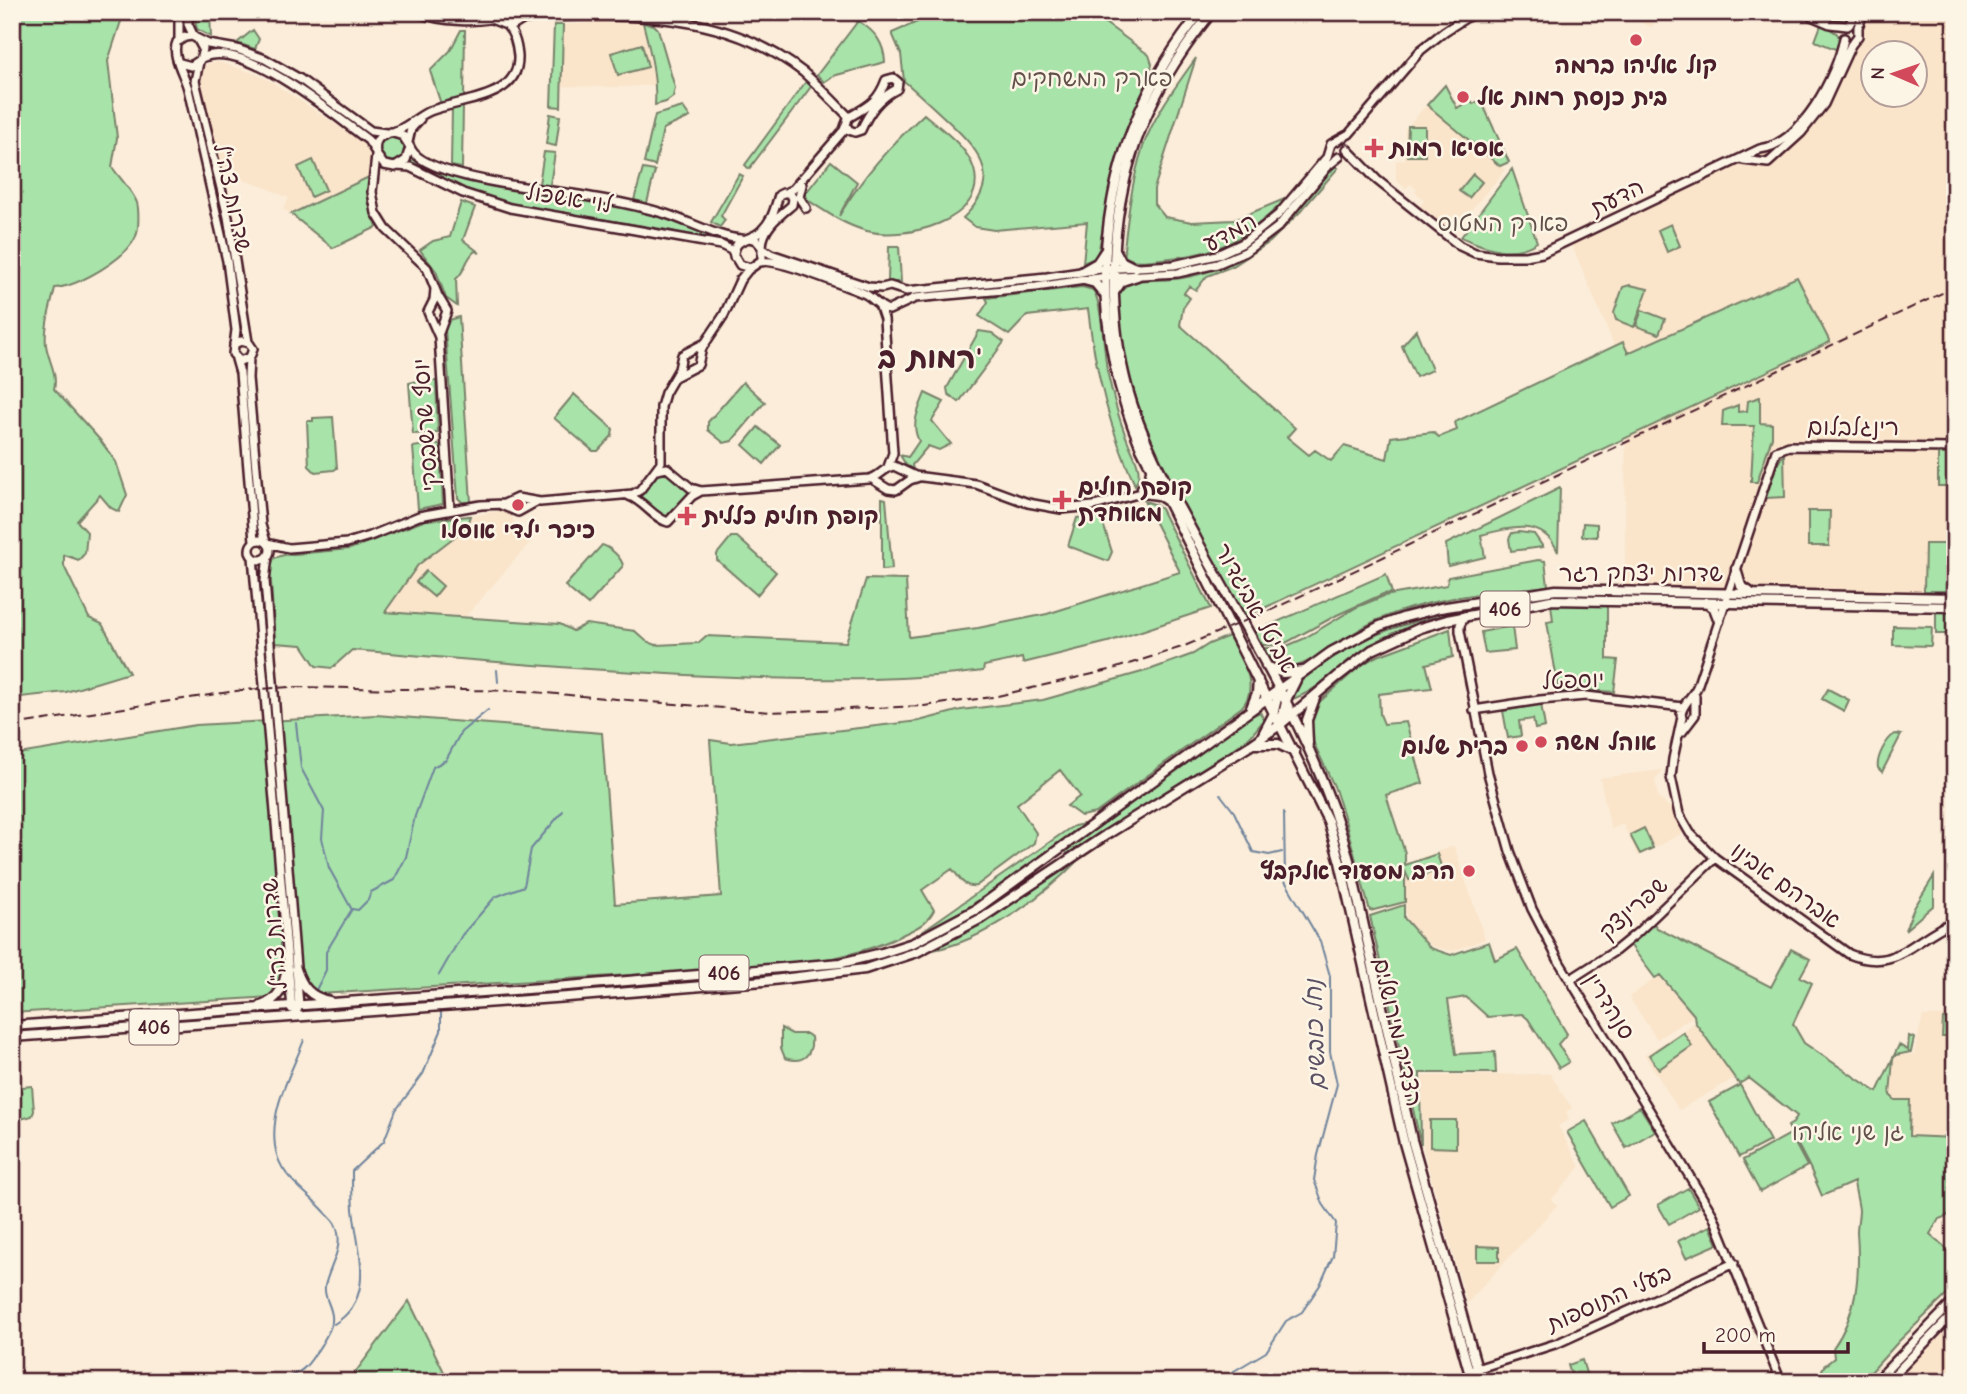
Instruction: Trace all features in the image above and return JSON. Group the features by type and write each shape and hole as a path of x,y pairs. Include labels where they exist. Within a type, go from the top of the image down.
{"main road":[{"name":"אביטל אביגדור","path":"1201,12 1177,41 1157,73 1130,134 1117,173 1110,272 1111,347 1130,422 1151,467 1279,690 1277,700"},
{"name":"אביטל אביגדור","path":"1111,246 1126,175 1145,120 1165,76 1212,12"},
{"path":"1111,246 1120,260 1136,272 1122,281 1110,296 1083,275 1111,246"},
{"name":"אביטל אביגדור","path":"1110,296 1129,392 1170,503 1257,677 1292,715"},
{"path":"1151,467 1150,478 1142,491 1158,495 1170,503"},
{"path":"1736,569 1741,586 1753,593"},
{"name":"שדרות יצחק רגר","path":"1277,700 1279,690 1331,653 1380,626 1440,608 1556,590 1955,598"},
{"name":"שדרות יצחק רגר","path":"1281,724 1372,650 1399,637 1447,620 1551,600 1955,607"},
{"path":"1706,602 1714,608 1719,621"},
{"path":"1266,666 1283,673 1303,673"},
{"path":"1277,700 1303,673"},
{"path":"1257,677 1257,693 1252,710 1278,711 1292,715"},
{"path":"1309,750 1307,720 1320,691"},
{"path":"1277,700 1308,701"},
{"path":"1277,700 1281,724"},
{"path":"1260,738 1278,711 1277,700"},
{"name":"406","path":"12,1026 799,967 841,962 894,950 933,934 975,910 1252,710 1277,700"},
{"name":"הצדיק מירושלים","path":"1292,715 1309,750 1343,837 1412,1140 1473,1368 1472,1382"},
{"name":"406","path":"12,1037 764,981 842,973 898,960 938,943 980,919 1281,724"},
{"name":"הצדיק מירושלים","path":"1281,724 1322,807 1334,839 1404,1143 1473,1368 1481,1382"},
{"path":"1251,745 1278,744 1296,753"},
{"path":"291,968 311,994 339,1002"},
{"path":"251,1009 269,1003 280,993 291,968"}],"street":[{"path":"179,12 179,40 174,50 180,63 188,66 211,54 229,56 274,74 368,140 382,163 395,166"},
{"path":"188,12 188,24 203,47 200,60"},
{"path":"416,12 446,19 491,19 513,27 537,17"},
{"path":"435,289 428,313 432,319 439,321 444,319 447,311 425,265 391,234 379,218 373,202 377,141 435,109 492,93 506,86 513,79 517,68 518,12 537,17 642,15 681,20 726,32 757,44 788,61 816,83 850,118"},
{"path":"1369,112 1340,157 1332,155 1331,144 1349,134 1421,50 1475,12"},
{"path":"1802,12 1854,40"},
{"path":"1758,162 1757,153 1762,148 1767,149 1783,140 1813,107 1824,90 1844,37 1843,31 1856,12"},
{"path":"1737,160 1766,164 1801,133 1824,104 1858,36 1864,12"},
{"path":"491,19 505,13 506,25 516,42"},
{"path":"1825,22 1855,26 1858,30"},
{"path":"179,40 187,36 196,38 209,45 246,52 274,64 300,79 371,131 401,134 409,144"},
{"name":"שדרות צה\"ל","path":"200,60 195,81 228,217 247,342"},
{"name":"שדרות צה\"ל","path":"180,63 222,232 236,330 234,344"},
{"path":"674,378 697,366 705,343 724,315 739,281 736,246 763,229 776,211 779,195 793,189 844,130 850,118 866,109 890,78 898,80 898,88 881,99 863,122 861,130 844,136 802,185 792,205 779,214 766,232 761,262"},
{"path":"885,84 886,89 891,92"},
{"path":"374,182 382,171 408,158 413,126 435,109"},
{"path":"850,118 861,117 863,122"},
{"path":"850,118 848,128 853,132"},
{"path":"1339,140 1345,143 1347,148"},
{"name":"לוי אשכול","path":"409,144 420,159 468,176 635,206 683,219 729,238 746,239"},
{"name":"הדעת","path":"1347,148 1369,173"},
{"path":"1767,149 1772,154 1771,159"},
{"name":"המדע","path":"1136,272 1187,264 1217,255 1243,243 1289,203 1330,151"},
{"name":"הדעת","path":"1340,157 1369,173 1460,246 1475,253 1516,257 1548,250 1757,153"},
{"name":"המדע","path":"1110,272 1178,273 1202,269 1245,251 1278,227 1329,165 1340,157"},
{"name":"לוי אשכול","path":"395,166 410,167 450,188 499,205 706,241 727,247 736,260"},
{"path":"802,185 799,197 806,208"},
{"path":"787,192 793,200"},
{"path":"777,203 781,208 787,209"},
{"path":"746,239 758,241 769,253 867,286 883,288 890,286 921,290 1110,272"},
{"path":"736,260 751,268"},
{"path":"739,281 751,268 768,261 867,294 887,310 915,299 1036,287 1083,275"},
{"path":"883,288 878,294 887,350 893,453 903,470 905,484"},
{"path":"887,350 889,323 901,297 897,289"},
{"path":"430,306 443,304"},
{"name":"יוסף שרשבסקי","path":"432,319 439,337 450,510"},
{"name":"יוסף שרשבסקי","path":"439,337 444,319"},
{"path":"268,555 270,548 261,525 248,378 249,358 253,349 247,342 241,341 234,344 232,352 240,373 254,541 250,549 253,557 259,560 289,548 356,541 412,519 450,510 499,504 518,498 523,504"},
{"path":"641,503 638,496 640,490 656,470 662,455 661,407 681,362 682,353 705,343"},
{"path":"690,350 696,352 700,358"},
{"path":"236,359 242,361 249,358"},
{"path":"681,362 684,367 690,369"},
{"name":"רינגלבלום","path":"1728,593 1773,457 1782,448 1839,445 1955,447"},
{"path":"884,485 882,480 893,453"},
{"path":"662,455 670,470"},
{"path":"656,470 663,467 670,470 690,487 701,491 869,479 894,466 919,477 968,482 1028,503 1061,509 1094,506 1161,482"},
{"path":"869,479 896,491 919,477"},
{"path":"690,487 691,498"},
{"path":"523,504 628,496 640,490"},
{"path":"628,496 662,521 668,522 701,491"},
{"path":"512,500 512,510"},
{"path":"499,504 518,512 523,504"},
{"path":"254,541 260,539 289,548"},
{"name":"שדרות צה\"ל","path":"268,555 265,580 295,1016"},
{"name":"שדרות צה\"ל","path":"253,557 291,968"},
{"name":"אברהם אבינו","path":"1728,593 1697,687 1685,710 1671,768 1675,801 1690,833 1714,858 1849,954 1862,959 1881,961 1899,956 1932,932 1955,921"},
{"name":"סנהדרין","path":"1465,616 1460,631 1474,710 1488,773 1518,875 1544,934 1709,1207 1781,1382"},
{"path":"1447,620 1460,631"},
{"name":"יוספטל","path":"1474,710 1543,699 1586,696 1619,698 1685,710"},
{"name":"אברהם אבינו","path":"1678,738 1695,714 1685,710"},
{"name":"שפרינצק","path":"1571,979 1615,951 1637,933 1714,858"},
{"name":"בעלי התוספות","path":"1473,1368 1558,1343 1734,1263"},
{"path":"1875,1382 1955,1300"},
{"path":"1887,1382 1955,1312"}],"shaded area":[{"path":"1634,12 1658,12 1652,27 1632,19"},
{"path":"1864,12 1955,12 1955,610 1625,606 1626,373 1569,238 1753,151 1804,120 1852,40"},
{"path":"642,23 655,85 562,86 564,25"},
{"path":"218,62 270,81 364,143 370,148 373,159 371,175 290,213 283,209 289,198 267,188 233,176 230,188 226,185 199,77 204,66"},
{"path":"1427,105 1505,170 1454,230 1449,230 1420,206 1425,200 1415,192 1417,189 1410,184 1406,188 1396,180 1396,161 1405,160 1405,129"},
{"path":"504,510 511,515 515,526 531,541 466,616 387,611 419,565 468,528 471,516"},
{"path":"1662,770 1655,781 1658,798 1673,810 1683,833 1638,856 1623,824 1611,829 1600,778"},
{"path":"1454,846 1485,939 1452,951 1431,946 1409,923 1406,917 1405,865"},
{"path":"1659,976 1693,1016 1657,1039 1629,997"},
{"path":"1923,1016 1955,1016 1955,1137 1909,1135 1911,1100 1895,1099 1891,1096 1894,1059 1900,1055 1914,1054"},
{"path":"1694,1023 1734,1078 1679,1110 1645,1055"},
{"path":"1550,1074 1572,1108 1566,1112 1569,1119 1558,1126 1580,1167 1551,1200 1557,1205 1467,1303 1423,1148 1422,1076"},
{"path":"1942,1331 1951,1342 1955,1339 1955,1382 1895,1382"}],"green space":[{"path":"12,12 124,12 108,61 117,138 112,167 135,199 138,220 137,233 123,254 88,277 55,288 46,338 55,378 54,389 116,462 127,495 119,512 111,508 100,495 77,521 87,532 85,553 79,560 64,555 64,566 89,618 102,624 129,673 66,692 12,698"},
{"path":"193,12 210,12 211,37 197,29"},
{"name":"פארק המשחקים","path":"940,12 1090,12 1149,55 1152,64 1149,78 1123,137 1095,258 1083,263 1087,222 994,230 975,227 963,218 982,191 985,179 979,156 961,134 904,81 901,54 892,33"},
{"path":"1827,12 1853,12 1847,20 1834,22 1825,18"},
{"path":"858,21 878,38 885,62 833,76 824,82 817,75"},
{"path":"643,23 654,25 658,29 675,88 673,97 655,105 654,74"},
{"path":"554,25 563,25 561,107 551,106"},
{"path":"1821,25 1837,34 1840,40 1838,50 1815,41"},
{"path":"253,30 259,39 255,49 237,43"},
{"path":"461,30 465,30 464,98 441,104 430,71 450,51"},
{"path":"642,44 648,67 618,75 611,53"},
{"path":"1196,58 1154,189 1154,204 1165,217 1192,222 1234,220 1287,198 1245,234 1217,248 1183,257 1134,260 1125,256 1124,249 1139,159 1159,112"},
{"path":"807,80 813,84 749,169 745,165"},
{"path":"1445,85 1457,108 1471,100 1473,104 1481,100 1509,162 1500,166 1427,105"},
{"path":"463,105 462,168 451,166 452,108"},
{"path":"683,107 690,117 663,129 655,166 644,163 655,115"},
{"path":"550,114 560,116 556,146 546,144"},
{"path":"924,114 960,145 974,169 975,187 969,202 956,214 921,229 883,233 867,231 835,218 806,199 805,194 831,161 857,182 839,216 878,162"},
{"path":"1408,126 1425,126 1425,156 1407,156"},
{"path":"392,135 402,139 406,149 402,159 392,163 382,159 378,149 382,139"},
{"path":"544,152 555,153 550,185 539,184"},
{"path":"412,156 416,160 528,191 619,205 668,217 733,242 731,247 668,230 510,204 465,191 408,164"},
{"path":"313,160 326,190 311,197 298,167"},
{"path":"1335,166 1338,168 1270,242 1233,266 1207,276 1196,290 1189,286 1184,293 1190,298 1183,308 1180,325 1295,428 1287,437 1309,455 1315,450 1331,461 1344,446 1387,459 1391,437 1433,432 1439,437 1457,430 1455,422 1623,342 1628,353 1797,277 1830,342 1245,617 1181,502 1145,423 1131,382 1122,340 1119,296 1127,282 1175,279 1208,272 1251,252 1287,222"},
{"path":"643,169 655,171 647,203 634,200"},
{"name":"פארק המטוס","path":"1512,169 1537,242 1518,250 1499,250 1461,237"},
{"path":"739,174 743,176 721,216 725,220 720,227 711,222"},
{"path":"1473,174 1482,182 1469,198 1459,191"},
{"path":"371,176 368,201 377,227 333,248 291,214"},
{"path":"461,202 475,207 463,240 480,253 475,251 472,254 456,279 457,306 446,298 436,271 420,250 433,241 450,237"},
{"path":"1671,224 1680,246 1667,252 1658,230"},
{"path":"889,246 899,246 901,282 888,282"},
{"path":"1630,285 1648,289 1634,327 1616,320 1614,313 1623,287"},
{"path":"1082,287 1093,290 1099,305 1111,387 1137,462 1139,474 1135,485 1104,399 1088,309 1027,316 1009,335 979,316 988,302 986,298"},
{"path":"1642,310 1665,319 1659,334 1636,326"},
{"path":"459,317 471,502 462,502 458,498 445,329 449,320"},
{"path":"1416,330 1432,370 1416,377 1402,346"},
{"path":"979,331 992,333 1004,342 959,402 948,394 947,388"},
{"path":"436,381 438,433 413,434 409,383"},
{"path":"743,382 765,402 732,441 724,443 708,430 708,422"},
{"path":"925,393 944,402 932,421 951,444 939,450 928,446 912,465 913,470 900,455 908,457 919,441 915,423"},
{"path":"574,394 613,429 612,436 598,451 593,451 554,418"},
{"path":"1760,397 1760,423 1772,424 1772,437 1757,482 1751,482 1754,426 1722,426 1723,411 1738,405 1738,412 1747,411 1748,401"},
{"path":"333,417 337,468 315,472 309,466 307,421"},
{"path":"758,427 780,445 764,464 743,445"},
{"path":"440,445 443,504 418,509 413,447"},
{"path":"1784,453 1785,497 1766,498 1776,467"},
{"path":"1938,454 1955,454 1955,499 1954,486 1938,486"},
{"path":"666,471 688,489 689,494 670,517 666,518 643,501 641,496 658,473"},
{"path":"1560,488 1558,552 1544,534 1525,528 1514,528 1481,535 1485,557 1448,566 1446,544"},
{"path":"882,498 886,499 892,569 882,570"},
{"path":"1144,501 1161,509 1211,608 1108,642 1023,663 1022,658 984,666 983,671 900,678 760,678 607,670 352,650 332,668 316,666 302,645 275,643 270,567 274,558 350,549 426,520 470,516 466,528 418,565 385,612 560,624 573,631 586,624 635,631 646,641 656,645 698,643 706,636 846,642 866,579 906,580 909,637 978,628 1047,614 1180,572"},
{"path":"1808,511 1830,511 1829,546 1808,546"},
{"path":"1100,514 1112,552 1108,561 1068,546 1077,518"},
{"path":"1583,523 1597,524 1597,537 1582,536"},
{"path":"1512,533 1534,534 1543,547 1511,551 1509,539"},
{"path":"731,537 737,537 776,572 757,595 717,560 717,554"},
{"path":"1925,544 1955,544 1955,591 1924,591"},
{"path":"602,545 615,553 623,566 588,605 565,586"},
{"path":"1538,560 1545,561 1548,586 1462,596 1400,611 1368,625 1295,667 1281,670 1273,664 1264,648 1282,648 1303,639 1357,607 1384,596 1447,585 1448,577"},
{"path":"426,571 443,586 434,597 416,582"},
{"path":"1386,574 1392,593 1383,594 1337,615 1282,645 1262,645 1254,632"},
{"path":"1607,602 1607,659 1618,660 1614,692 1575,689 1559,692 1547,622 1553,621 1551,604"},
{"path":"1470,609 1427,620 1385,637 1351,658 1309,692 1289,700 1294,689 1307,676 1359,643 1393,628 1429,618"},
{"path":"1936,611 1955,612 1955,634 1936,634"},
{"path":"1512,626 1515,650 1485,653 1481,632"},
{"path":"1893,626 1932,627 1931,646 1893,645"},
{"path":"1450,629 1453,657 1426,664 1432,688 1379,694 1380,714 1384,724 1406,722 1423,783 1386,795 1405,853 1405,865 1437,854 1442,869 1409,880 1405,871 1405,902 1370,911 1334,786 1308,731 1309,720 1316,705 1359,667 1375,657"},
{"path":"1229,636 1249,680 1250,690 1242,707 1096,813 1081,816 1067,806 1080,796 1060,770 1017,804 1036,833 1034,843 976,886 965,884 952,869 922,890 934,910 919,927 867,949 827,959 743,968 12,1013 12,755 196,725 376,715 602,733 615,904 721,896 710,740 731,743 919,721 961,710 1043,700 1149,670 1193,654"},
{"path":"1828,689 1849,700 1844,711 1822,699"},
{"path":"1541,704 1545,727 1535,729 1533,719 1519,721 1521,736 1508,738 1503,711"},
{"path":"1260,712 1264,720 1250,737 1067,854 1066,851 1145,792"},
{"path":"1895,734 1901,735 1882,772 1878,768 1880,754"},
{"path":"1090,823 957,915 918,934 1067,830"},
{"path":"1644,828 1653,848 1640,854 1630,835"},
{"path":"1081,857 1032,901 993,927 953,945 933,950 992,917"},
{"path":"1934,876 1934,905 1905,930 1914,908"},
{"path":"1404,905 1404,918 1430,948 1451,955 1489,942 1495,960 1517,949 1567,1034 1558,1044 1569,1062 1559,1068 1528,1019 1522,1014 1488,1017 1466,997 1448,1000 1456,1054 1495,1052 1496,1073 1420,1073 1421,1145 1370,916"},
{"name":"גן שני אליהו","path":"1652,921 1657,928 1771,987 1791,949 1810,959 1800,977 1812,983 1793,1024 1804,1043 1877,1092 1899,1045 1908,1050 1909,1036 1914,1038 1911,1052 1896,1055 1893,1059 1890,1095 1895,1100 1910,1100 1909,1136 1955,1138 1955,1207 1947,1216 1939,1219 1930,1234 1955,1256 1955,1287 1899,1341 1862,1382 1800,1382 1821,1372 1834,1358 1833,1348 1848,1321 1852,1307 1856,1292 1859,1210 1854,1182 1822,1196 1788,1126 1797,1116 1749,1078 1739,1084 1695,1022 1694,1015 1660,975 1655,978 1628,942"},
{"path":"1943,1019 1955,1019 1954,1037 1942,1037"},
{"path":"781,1028 792,1034 807,1034 811,1037 806,1056 797,1060 785,1058 781,1048"},
{"path":"1683,1032 1692,1046 1659,1069 1649,1055"},
{"path":"1740,1085 1770,1141 1739,1157 1709,1102"},
{"path":"32,1086 32,1116 21,1119 14,1116 12,1088"},
{"path":"1640,1107 1655,1131 1626,1148 1612,1123"},
{"path":"1430,1120 1456,1120 1456,1148 1430,1147"},
{"path":"1586,1121 1629,1196 1610,1207 1567,1132"},
{"path":"1790,1134 1807,1166 1760,1192 1743,1160"},
{"path":"1688,1188 1699,1207 1669,1224 1658,1205"},
{"path":"1710,1226 1718,1244 1686,1258 1678,1241"},
{"path":"1477,1246 1499,1247 1499,1261 1477,1261"},
{"path":"409,1301 449,1382 348,1382"},
{"path":"1582,1360 1588,1380 1573,1382 1568,1365"}],"waterway":[{"path":"497,670 498,682"},
{"path":"316,990 326,970 326,952 352,909 358,910 368,900 371,892 394,880 406,857 415,816 433,767 446,760 461,732 488,710"},
{"path":"296,723 301,768 324,811 322,838 329,868 351,908"},
{"path":"1220,794 1234,812 1253,852 1269,855 1282,852"},
{"path":"439,975 462,935 495,897 524,886 531,849 563,811"},
{"name":"נחל כובשים","path":"1223,1382 1234,1371 1266,1352 1286,1321 1302,1312 1320,1285 1333,1256 1336,1223 1323,1204 1314,1180 1337,1084 1330,1052 1330,976 1320,941 1285,881 1284,812"},
{"path":"334,1324 356,1301 360,1287 352,1171 384,1141 396,1110 423,1074 441,1031 441,1012"},
{"path":"272,1382 305,1367 317,1352 332,1321 325,1286 338,1248 338,1232 332,1219 294,1183 282,1167 275,1146 274,1132 279,1105 304,1040"}],"railway":[{"path":"12,725 243,690 290,687 522,691 770,712 924,706 993,697 1110,670 1182,647 1271,610 1955,287"}],"place":[{"name":"קול אליהו ברמה","path":"1636,40"},
{"name":"בית כנסת רמות אל","path":"1463,97"},
{"name":"אסיא רמות","path":"1374,148"},
{"name":"קופת חולים מאוחדת","path":"1062,500"},
{"name":"כיכר ילדי אוסלו","path":"518,505"},
{"name":"קופת חולים כללית","path":"687,516"},
{"name":"אוהל משה","path":"1541,742"},
{"name":"ברית שלום","path":"1522,746"},
{"name":"הרב מסעוד אלקבץ","path":"1469,871"}],"district":[{"name":"רמות ב'","path":"930,358"}]}
